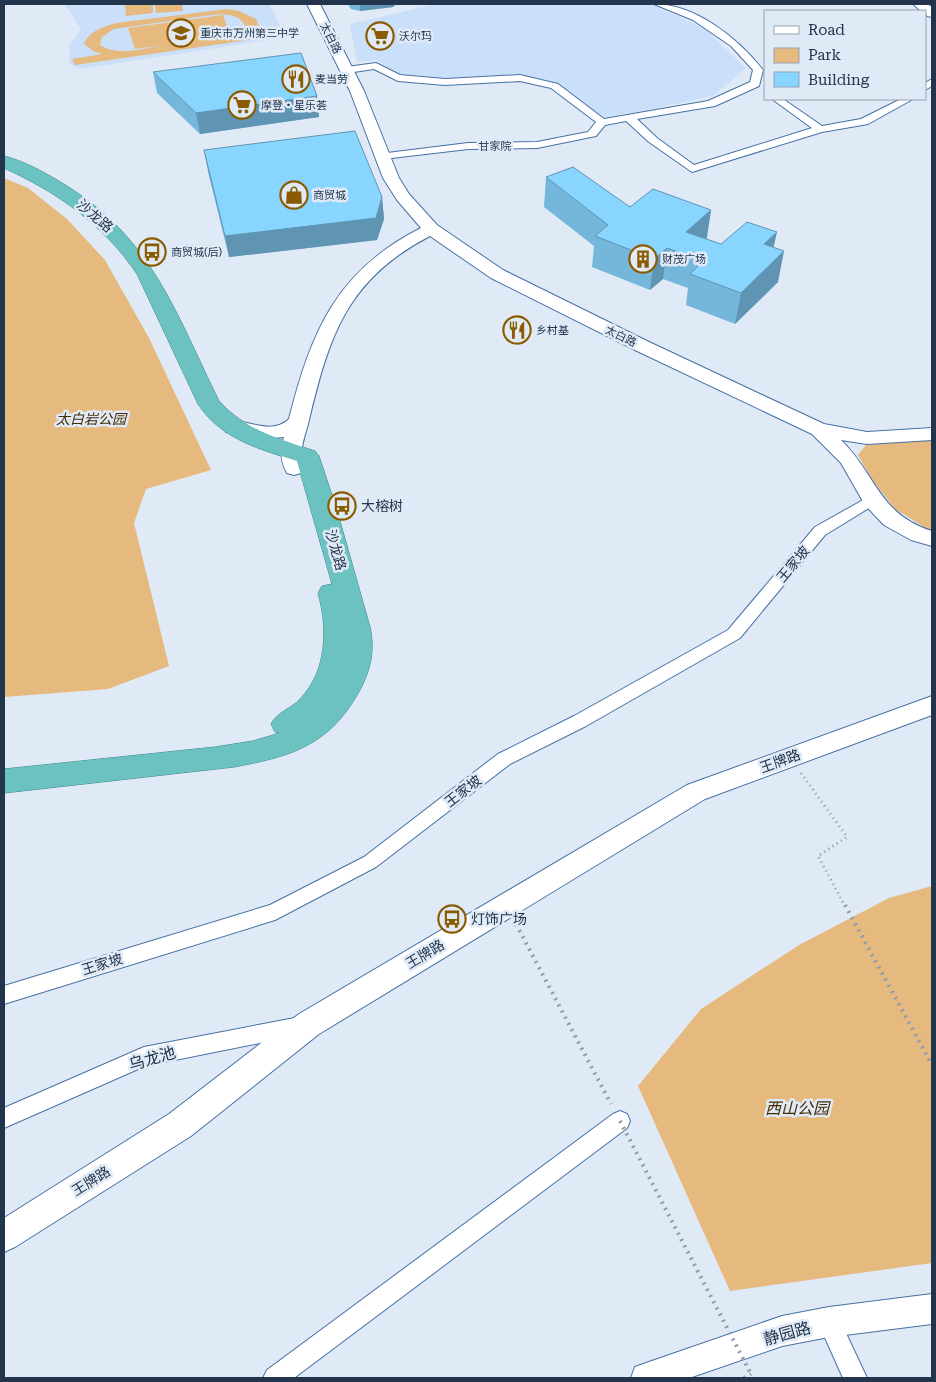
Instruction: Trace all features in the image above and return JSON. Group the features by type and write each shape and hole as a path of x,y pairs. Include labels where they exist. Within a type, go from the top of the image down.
{"highway":[{"name":"沙龙路","path":"4,161 29,172 67,193 109,228 136,256 147,274 209,404 228,426 297,458 327,516 357,627 360,645 357,663 344,694 321,722 307,733 289,741 254,751 214,759 4,781"},
{"name":"沙龙路","path":"4,172 34,185 54,197 109,244 129,273 195,408 218,435 244,450 297,458"},
{"name":"沙龙路","path":"4,767 226,742 291,722 310,706 324,688 334,666 338,624 297,458"}],"main road":[{"name":"太白路","path":"313,4 347,70 391,178 403,198 431,229 497,274 642,346 819,429 867,438 895,438 932,434"},
{"path":"919,4 932,13"},
{"path":"297,458 299,420 323,337 338,310 360,282 388,253 401,244 431,229"},
{"path":"228,426 274,433 292,428 299,420"},
{"name":"太白路","path":"819,429 849,459 872,500 891,520 919,535 932,539"},
{"name":"王牌路","path":"4,1236 180,1126 309,1024 696,792 932,705"}],"street":[{"path":"658,4 696,18 734,44 758,70 756,84"},
{"path":"347,70 376,66 398,78 445,82 520,78 554,86 602,122 711,104 756,84"},
{"path":"756,84 764,89"},
{"path":"778,100 820,129"},
{"path":"628,118 653,140 692,169 820,129 864,122 906,100"},
{"name":"甘家院","path":"382,156 468,146 537,145 592,134 602,122"},
{"name":"王家坡","path":"4,995 275,912 370,862 504,759 580,721 734,634 820,531 872,500"},
{"name":"乌龙池","path":"4,1118 144,1057 309,1024"},
{"path":"275,1378 620,1121"},
{"name":"静园路","path":"646,1378 782,1332 829,1322 932,1309"},
{"path":"829,1322 855,1378"}],"path":[{"path":"790,758 847,837 818,856 932,1065"},
{"path":"507,906 751,1374 744,1378"}],"shaded area":[{"name":"重庆市万州第三中学","path":"64,4 269,4 286,37 80,69 69,64 70,44 81,29"},
{"path":"436,4 651,4 705,29 746,68 713,96 603,117 556,83 518,74 447,78 399,74 377,60 357,62 350,24"}],"green space":[{"path":"125,4 153,4 153,13 126,16"},
{"path":"155,4 182,4 183,11 156,13"},
{"path":"227,9 239,11 256,19 259,26 251,34 255,39 75,65 72,59 102,54 93,51 84,44 89,36 101,28 116,23","holes":["223,15 128,28 135,49 165,45 123,51 107,49 100,45 102,37 114,29","223,15 239,19 245,26 241,31 230,35"]},
{"name":"太白岩公园","path":"4,178 28,188 67,219 105,260 149,338 211,470 146,489 134,523 169,666 108,689 4,697"},
{"path":"932,440 932,532 895,509 871,478 858,455 866,445"},
{"name":"西山公园","path":"932,886 932,1263 730,1291 638,1086 701,1009 799,945 889,898"}],"building":[{"path":"301,53 317,96 196,113 153,72"},
{"name":"商贸城","path":"355,131 382,197 376,218 225,236 204,150"},
{"path":"573,167 630,207 653,189 711,210 686,232 721,244 747,222 777,232 764,244 784,251 741,293 690,274 703,261 667,248 654,259 595,236 608,225 546,177"}],"place":[{"name":"重庆市万州第三中学","path":"181,33"},
{"name":"沃尔玛","path":"380,36"},
{"name":"麦当劳","path":"296,79"},
{"name":"摩登・星乐荟","path":"242,105"},
{"name":"商贸城","path":"294,195"},
{"name":"商贸城(后)","path":"152,252"},
{"name":"财茂广场","path":"643,259"},
{"name":"乡村基","path":"517,330"},
{"name":"大榕树","path":"342,506"},
{"name":"灯饰广场","path":"452,919"}]}
